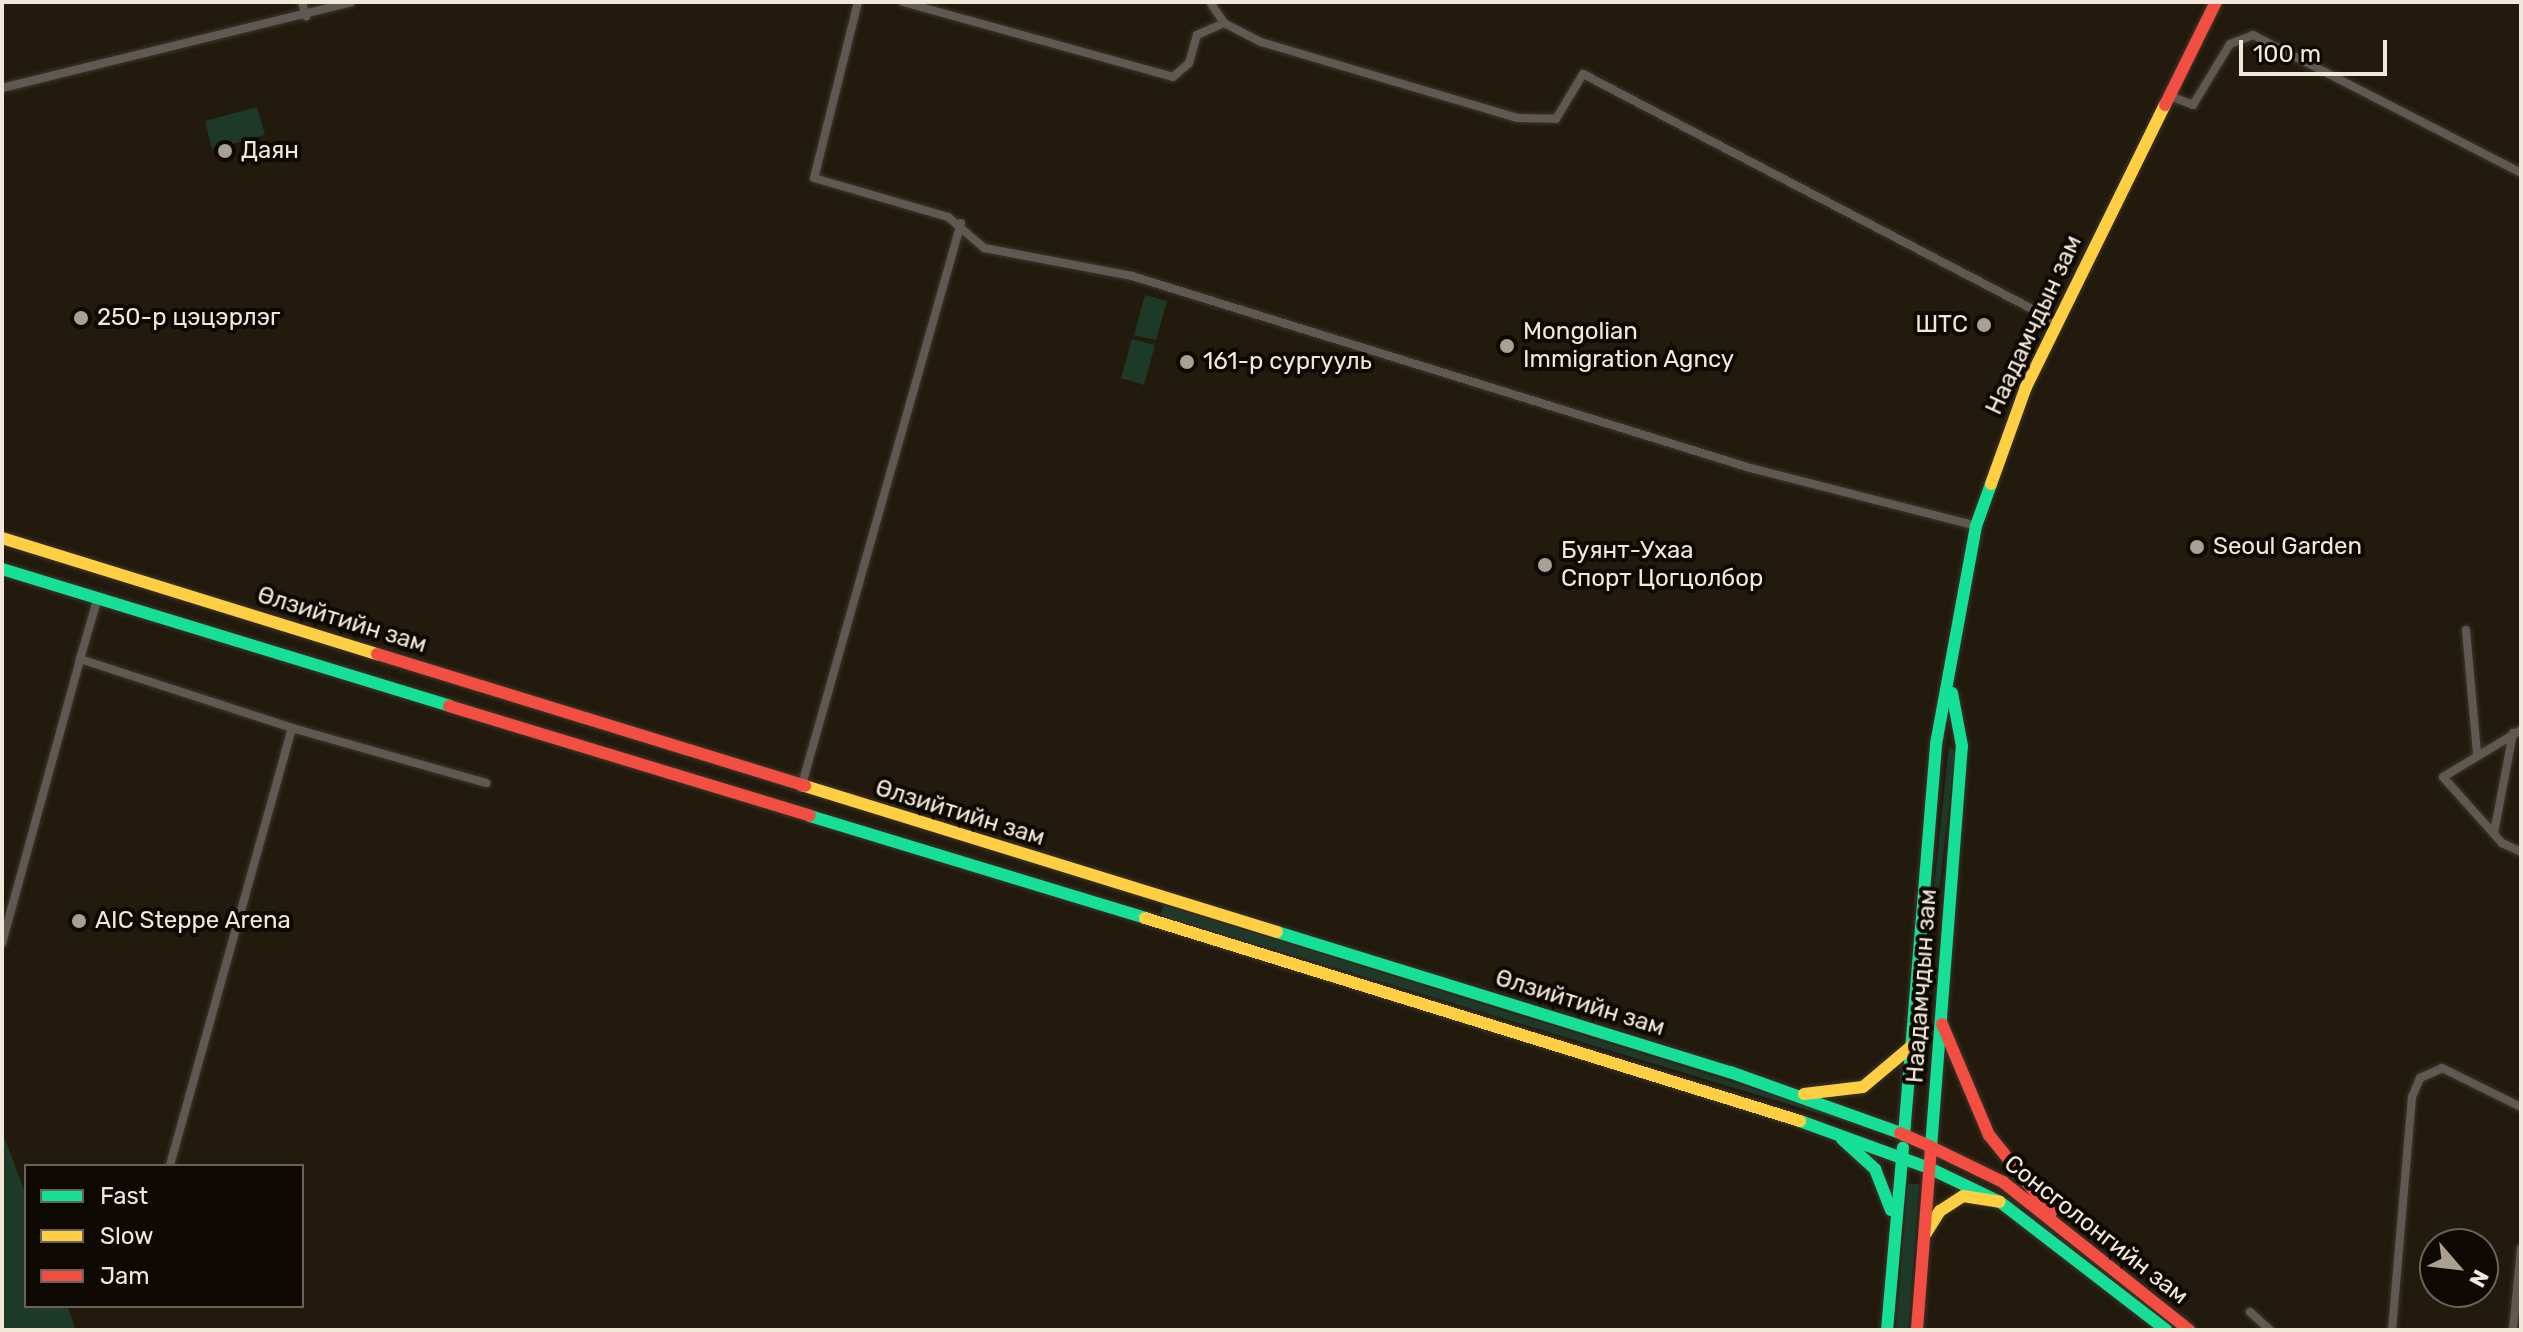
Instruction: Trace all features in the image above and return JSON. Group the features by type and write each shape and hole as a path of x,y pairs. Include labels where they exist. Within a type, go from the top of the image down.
{"main road":[{"name":"Наадамчдын зам","path":"1902,1156 1914,1044 1936,744 1951,686 1976,526 2057,322 2216,2"},
{"name":"Өлзийтийн зам","path":"2,538 1794,1094 1904,1135"},
{"name":"Өлзийтийн зам","path":"2,569 98,596 609,758 1828,1129 1902,1156"},
{"name":"Наадамчдын зам","path":"1923,1238 1962,746 1951,686"},
{"path":"609,758 618,731"},
{"path":"1921,924 1948,927"},
{"path":"1920,943 1934,936 1946,942"},
{"path":"1942,1024 1989,1135 2070,1234"},
{"path":"1794,1094 1863,1087 1914,1044"},
{"path":"1828,1129 1875,1169 1894,1220"},
{"name":"Сонсголонгийн зам","path":"1904,1135 2003,1182 2189,1330"},
{"path":"1887,1330 1894,1220 1902,1156"},
{"name":"Сонсголонгийн зам","path":"1902,1156 2000,1202 2166,1330"},
{"path":"1917,1330 1923,1238 1940,1211 1963,1196 2000,1202"}],"street":[{"path":"302,2 306,16"},
{"path":"2,88 306,16 351,2"},
{"path":"858,2 811,173 961,223 984,248 1132,276 1747,467 1976,526"},
{"path":"903,2 1173,77 1189,63 1197,35 1224,23"},
{"path":"1210,2 1224,23 1261,42 1545,122 1564,110 1583,74 2057,322"},
{"path":"2170,96 2193,105 2230,44 2253,35 2521,173"},
{"path":"801,788 961,223"},
{"path":"2,943 98,596"},
{"path":"2466,630 2477,753"},
{"path":"80,659 292,728 486,783"},
{"path":"171,1164 292,728"},
{"path":"2517,732 2477,753 2443,777 2494,833 2521,852"},
{"path":"2494,833 2517,732"},
{"path":"2392,1330 2412,1097 2420,1078 2442,1068 2521,1107"},
{"path":"2513,1330 2521,1248"},
{"path":"2250,1312 2270,1330"}],"green space":[{"path":"257,107 265,135 212,149 205,121"},
{"path":"1145,295 1167,301 1156,340 1134,335"},
{"path":"1132,339 1155,345 1144,385 1121,378"},
{"path":"1949,746 1955,752 1935,927 1930,925"},
{"path":"1164,905 1818,1109 1851,1123 1160,915"},
{"path":"2,1131 24,1190 24,1308 68,1308 76,1330 2,1330"},
{"path":"1908,1184 1919,1184 1908,1330 1896,1330"}],"traffic: fast":[{"path":"1904,1135 1936,744 1976,526 1991,484"},
{"path":"2,569 449,706"},
{"path":"1931,1147 1962,746 1952,693"},
{"path":"810,816 1145,918"},
{"path":"1277,932 1730,1072 1900,1133"},
{"path":"1800,1121 1929,1168"},
{"path":"1842,1139 1875,1169 1891,1210"},
{"path":"1887,1330 1903,1148"},
{"path":"1929,1168 2000,1202 2166,1330"}],"traffic: slow":[{"path":"1991,484 2026,387 2165,105"},
{"path":"2,538 377,654"},
{"path":"805,786 1277,932"},
{"path":"1145,918 1800,1121"},
{"path":"1804,1094 1863,1087 1914,1044"},
{"path":"1926,1233 1940,1211 1963,1196 2000,1202"}],"traffic: jam":[{"path":"2165,105 2216,2"},
{"path":"377,654 805,786"},
{"path":"449,706 810,816"},
{"path":"1942,1024 1989,1135 2051,1212"},
{"path":"1900,1133 1931,1147 1917,1330"},
{"path":"1931,1147 2003,1182 2189,1330"}],"place":[{"name":"Даян","path":"225,151"},
{"name":"250-р цэцэрлэг","path":"81,318"},
{"name":"ШТС","path":"1984,325"},
{"name":"Mongolian Immigration Agncy","path":"1507,346"},
{"name":"161-р сургууль","path":"1187,362"},
{"name":"Seoul Garden","path":"2197,547"},
{"name":"Буянт-Ухаа Спорт Цогцолбор","path":"1545,565"},
{"name":"AIC Steppe Arena","path":"79,921"}]}
